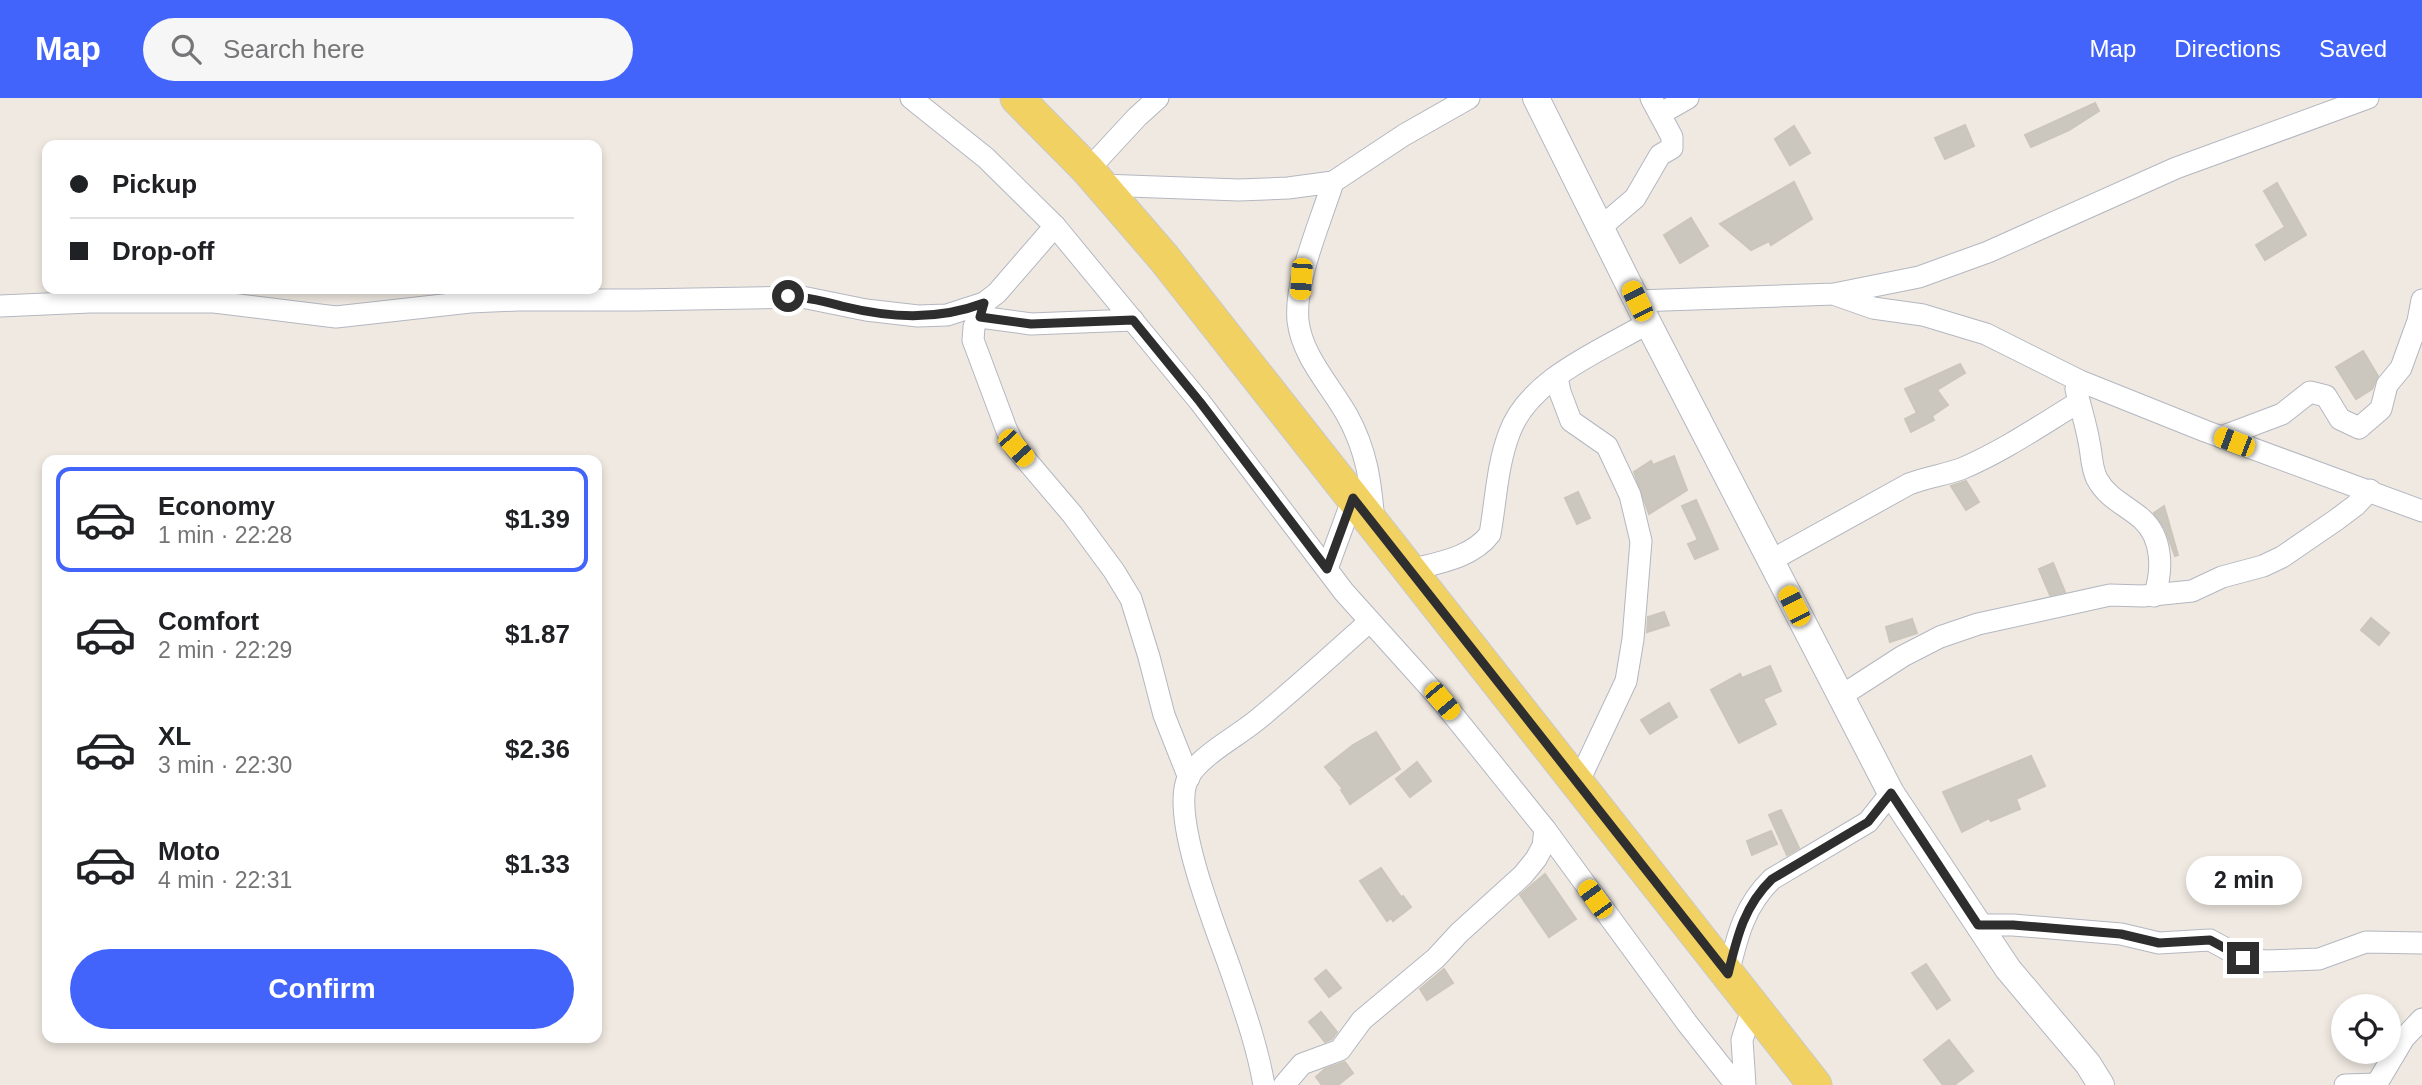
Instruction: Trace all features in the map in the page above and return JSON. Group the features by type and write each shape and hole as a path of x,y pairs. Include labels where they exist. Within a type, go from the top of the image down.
{"main road":[{"path":"1017,98 1094,177 1164,257 1815,1085"}],"street":[{"path":"911,98 986,158 1055,226 1200,402 1369,622 1450,711 1545,829 1687,1023 1736,1085"},
{"path":"1094,177 1137,117 1158,98"},
{"path":"1094,177 1239,190 1289,188 1333,181 1404,135 1469,98"},
{"path":"1536,98 1770,561 1891,793 2008,969 2088,1065 2101,1085"},
{"path":"1601,227 1635,198 1660,155 1672,148 1672,137 1655,106 1688,98"},
{"path":"1410,570 1469,551 1484,542 1490,534 1497,481 1509,433 1525,404 1539,390 1643,312 1834,294 1919,277 1988,252 2176,168 2368,98"},
{"path":"1333,181 1301,279 1298,321 1313,363 1348,417 1359,443 1370,474 1374,525"},
{"path":"1055,226 982,310 974,327 973,340 1016,448 1094,544 1131,599 1164,715 1189,778"},
{"path":"1834,294 1872,308 1923,314 1986,334 2073,379 2422,511"},
{"path":"0,306 90,302 214,302 336,317 506,300 793,296 821,299 866,310 918,316 982,310 1031,324 1133,320"},
{"path":"2221,437 2282,414 2310,392 2326,396 2340,419 2359,428 2381,409 2387,385 2401,368 2418,321 2422,300"},
{"path":"1557,377 1571,421 1607,446 1630,495 1642,541 1633,639 1626,681 1578,783"},
{"path":"2073,379 2098,481 2108,495 2143,520 2156,543 2161,564 2160,579 2154,596"},
{"path":"1770,561 1909,484 1930,476 1944,475 1982,458 2079,402"},
{"path":"1841,696 1922,646 1978,624 2110,595 2154,596 2192,591 2222,578 2263,566 2282,557 2336,520 2370,490"},
{"path":"1327,569 1353,498"},
{"path":"1264,1085 1250,1029 1203,893 1189,838 1184,798 1189,778 1210,755 1255,722 1369,622"},
{"path":"1728,974 1739,927 1759,891 1772,879 1868,822 1891,793"},
{"path":"1284,1085 1303,1064 1340,1050 1362,1020 1436,958 1459,933 1523,875 1543,846 1545,829"},
{"path":"1978,925 2013,925 2121,934 2159,943 2210,940 2243,958 2265,961 2319,959 2366,942 2422,943"},
{"path":"1745,1085 1742,1040 1753,1006"},
{"path":"2345,1085 2376,1084 2404,1038 2422,1018"}],"building":[{"path":"2095,103 2099,111 2069,130 2031,147 2025,135"},
{"path":"1965,125 1974,146 1945,159 1935,138"},
{"path":"1794,126 1810,153 1790,165 1775,139"},
{"path":"1794,182 1812,219 1771,245 1769,241 1751,250 1720,224"},
{"path":"2277,183 2306,235 2265,260 2256,245 2285,227 2264,191"},
{"path":"1691,218 1708,246 1680,263 1664,235"},
{"path":"2363,351 2378,376 2372,389 2356,399 2336,367"},
{"path":"1960,364 1965,373 1937,390 1948,405 1932,416 1934,420 1911,432 1905,419 1917,413 1905,389"},
{"path":"1674,456 1687,490 1649,514 1634,472 1651,461 1653,465"},
{"path":"1966,481 1979,502 1966,510 1951,486"},
{"path":"1578,492 1590,518 1577,524 1565,498"},
{"path":"1696,500 1718,549 1695,559 1688,544 1698,540 1682,506"},
{"path":"2164,506 2178,555 2175,556 2165,529 2154,513"},
{"path":"2053,563 2065,592 2050,595 2039,569"},
{"path":"1664,612 1669,625 1647,632 1648,617"},
{"path":"2371,618 2389,633 2379,645 2361,630"},
{"path":"1912,619 1917,633 1890,642 1886,627"},
{"path":"1770,666 1781,691 1763,699 1776,724 1739,743 1711,690 1740,674 1742,678"},
{"path":"1669,703 1677,717 1650,734 1641,720"},
{"path":"1376,732 1400,769 1350,804 1341,790 1343,789 1325,767 1353,745"},
{"path":"2031,756 2045,786 2016,799 2020,809 1991,821 1989,818 1962,832 1943,792"},
{"path":"1417,762 1431,781 1410,797 1396,779"},
{"path":"1781,810 1799,848 1787,855 1769,815"},
{"path":"1771,831 1777,844 1752,855 1747,841"},
{"path":"1381,868 1411,907 1393,921 1391,918 1387,921 1360,881"},
{"path":"1545,874 1576,919 1549,937 1520,895"},
{"path":"1926,964 1950,1000 1937,1009 1912,973"},
{"path":"1444,969 1453,983 1427,1000 1420,989"},
{"path":"1326,970 1341,988 1329,997 1315,979"},
{"path":"1321,1012 1337,1032 1332,1039 1325,1042 1309,1022"},
{"path":"1949,1040 1973,1071 1954,1085 1943,1085 1924,1060"},
{"path":"1345,1062 1353,1073 1338,1085 1322,1085 1316,1077 1325,1069"}],"route":[{"path":"788,296 918,316 947,315 984,303 980,317 1031,324 1133,320 1200,402 1327,569 1353,498 1728,974 1739,927 1759,891 1772,879 1868,822 1891,793 1978,925 2013,925 2121,934 2159,943 2210,940 2243,958"}]}
